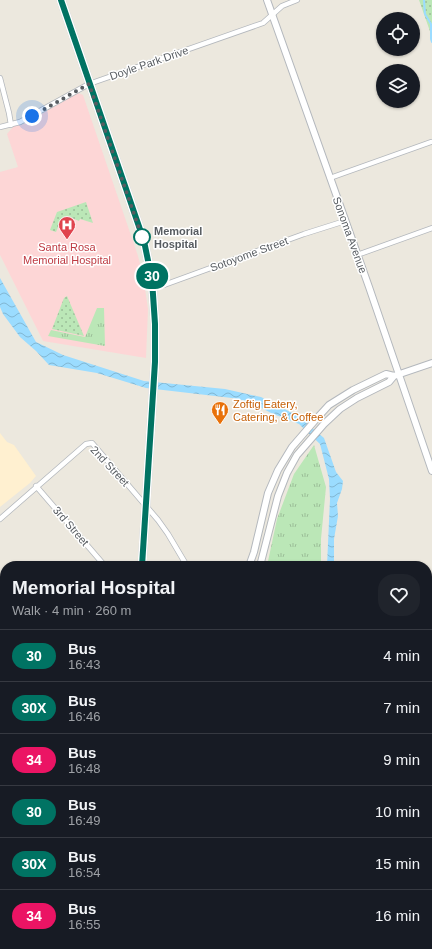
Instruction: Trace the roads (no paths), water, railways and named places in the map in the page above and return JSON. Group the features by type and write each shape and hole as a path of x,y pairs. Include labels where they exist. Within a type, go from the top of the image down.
{"main road":[{"path":"60,0 144,241 153,289 155,362 142,561"}],"street":[{"name":"Sonoma Avenue","path":"267,0 357,255 396,375 432,471"},
{"name":"Doyle Park Drive","path":"0,127 20,122 89,84 263,23 282,6 298,0"},
{"path":"0,78 11,125"},
{"path":"330,178 431,142"},
{"name":"Sotoyome Street","path":"153,289 304,234 345,221"},
{"path":"357,255 432,228"},
{"path":"251,561 268,493 278,470 292,447 318,417 329,405 353,390 386,374 396,375 432,363"},
{"path":"261,561 278,496 287,473 297,455 324,424 340,409 357,398 389,382 396,375"},
{"name":"2nd Street","path":"36,486 86,444 92,443 168,534 184,561"},
{"path":"0,519 36,486"},
{"name":"3rd Street","path":"36,486 100,561"}],"water":[{"path":"0,278 36,342 63,355 144,381 225,389 261,397 298,416 324,438 336,472 343,481 337,503 338,516 334,539 334,561 327,561 330,499 329,479 320,444 299,424 271,413 251,402 232,398 146,388 97,373 49,365 20,337 3,314 0,307"}],"waterway":[{"path":"424,0 425,14 431,24 432,42"}],"place":[{"name":"Memorial Hospital","path":"142,237"},
{"name":"Santa Rosa Memorial Hospital","path":"67,240"},
{"name":"Zoftig Eatery, Catering, & Coffee","path":"220,425"}]}
